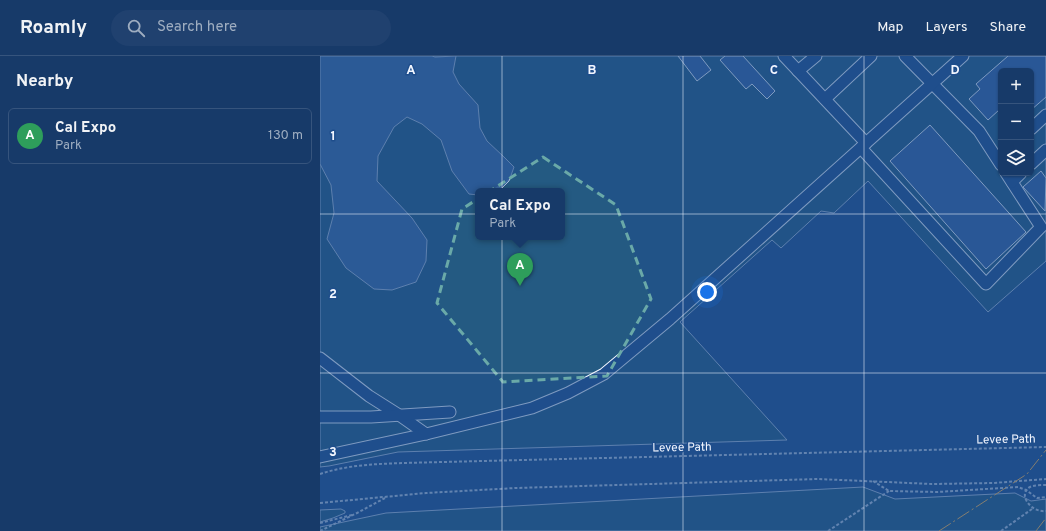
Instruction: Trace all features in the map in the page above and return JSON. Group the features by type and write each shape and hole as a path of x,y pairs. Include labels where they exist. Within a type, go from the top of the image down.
{"lane":[{"path":"784,56 825,100 986,284 1044,225 1009,177"},
{"path":"798,71 816,56"},
{"path":"825,100 871,56"},
{"path":"905,56 979,132 998,157"},
{"path":"320,457 426,434 532,408 568,393 604,374 670,319 963,56"},
{"path":"1034,126 1046,115"},
{"path":"1034,161 1046,150"},
{"path":"320,358 369,396 426,434"},
{"path":"320,417 450,412"}],"path":[{"name":"Levee Path","path":"320,474 358,465 403,462 552,460 1046,447"},
{"path":"320,503 426,493 516,488 818,479 932,484 994,483 1046,478"},
{"path":"872,481 889,491 938,492 1018,487 1026,490 1037,498 1046,498"},
{"path":"1018,481 1018,487"},
{"path":"1046,485 1030,487 1026,490 1025,496 1027,503 1032,509 1040,512 1046,511"},
{"path":"828,531 889,491"},
{"path":"320,531 387,497"},
{"path":"1001,531 1032,509"},
{"path":"320,523 357,513"}],"highlighted area":[{"path":"543,157 616,205 651,299 607,376 503,382 437,303 462,209"}],"shaded area":[{"path":"320,56 1046,56 1046,261 988,312 868,181 834,213 821,211 781,248 772,240 680,322 787,440 398,452 320,467"},
{"path":"320,56 456,56 453,72 459,84 478,105 480,128 487,141 514,167 509,181 502,188 475,188 475,195 469,194 452,171 441,140 422,124 407,117 394,127 378,156 377,181 412,218 427,240 426,261 416,282 392,290 374,289 346,268 327,239 334,213 331,185 320,164"},
{"path":"863,487 895,499 1015,493 1031,501 1046,499 1046,531 320,531 320,527 386,513"},
{"path":"341,509 345,511 345,513 320,522 320,510"}],"building":[{"path":"678,56 700,56 711,70 697,81"},
{"path":"725,56 743,56 775,91 767,99 752,84 746,89 720,60"},
{"path":"1008,56 1046,56 1046,97 1034,107 1034,68 998,68 998,111 988,120 969,99 980,89 976,84"},
{"path":"930,125 1026,232 986,269 890,161"},
{"path":"1041,171 1046,178 1045,211 1023,187"}],"power":[{"path":"939,531 1027,474 1046,450"},
{"path":"1036,531 1046,518"}],"place":[{"name":"Cal Expo","path":"520,286"}]}
